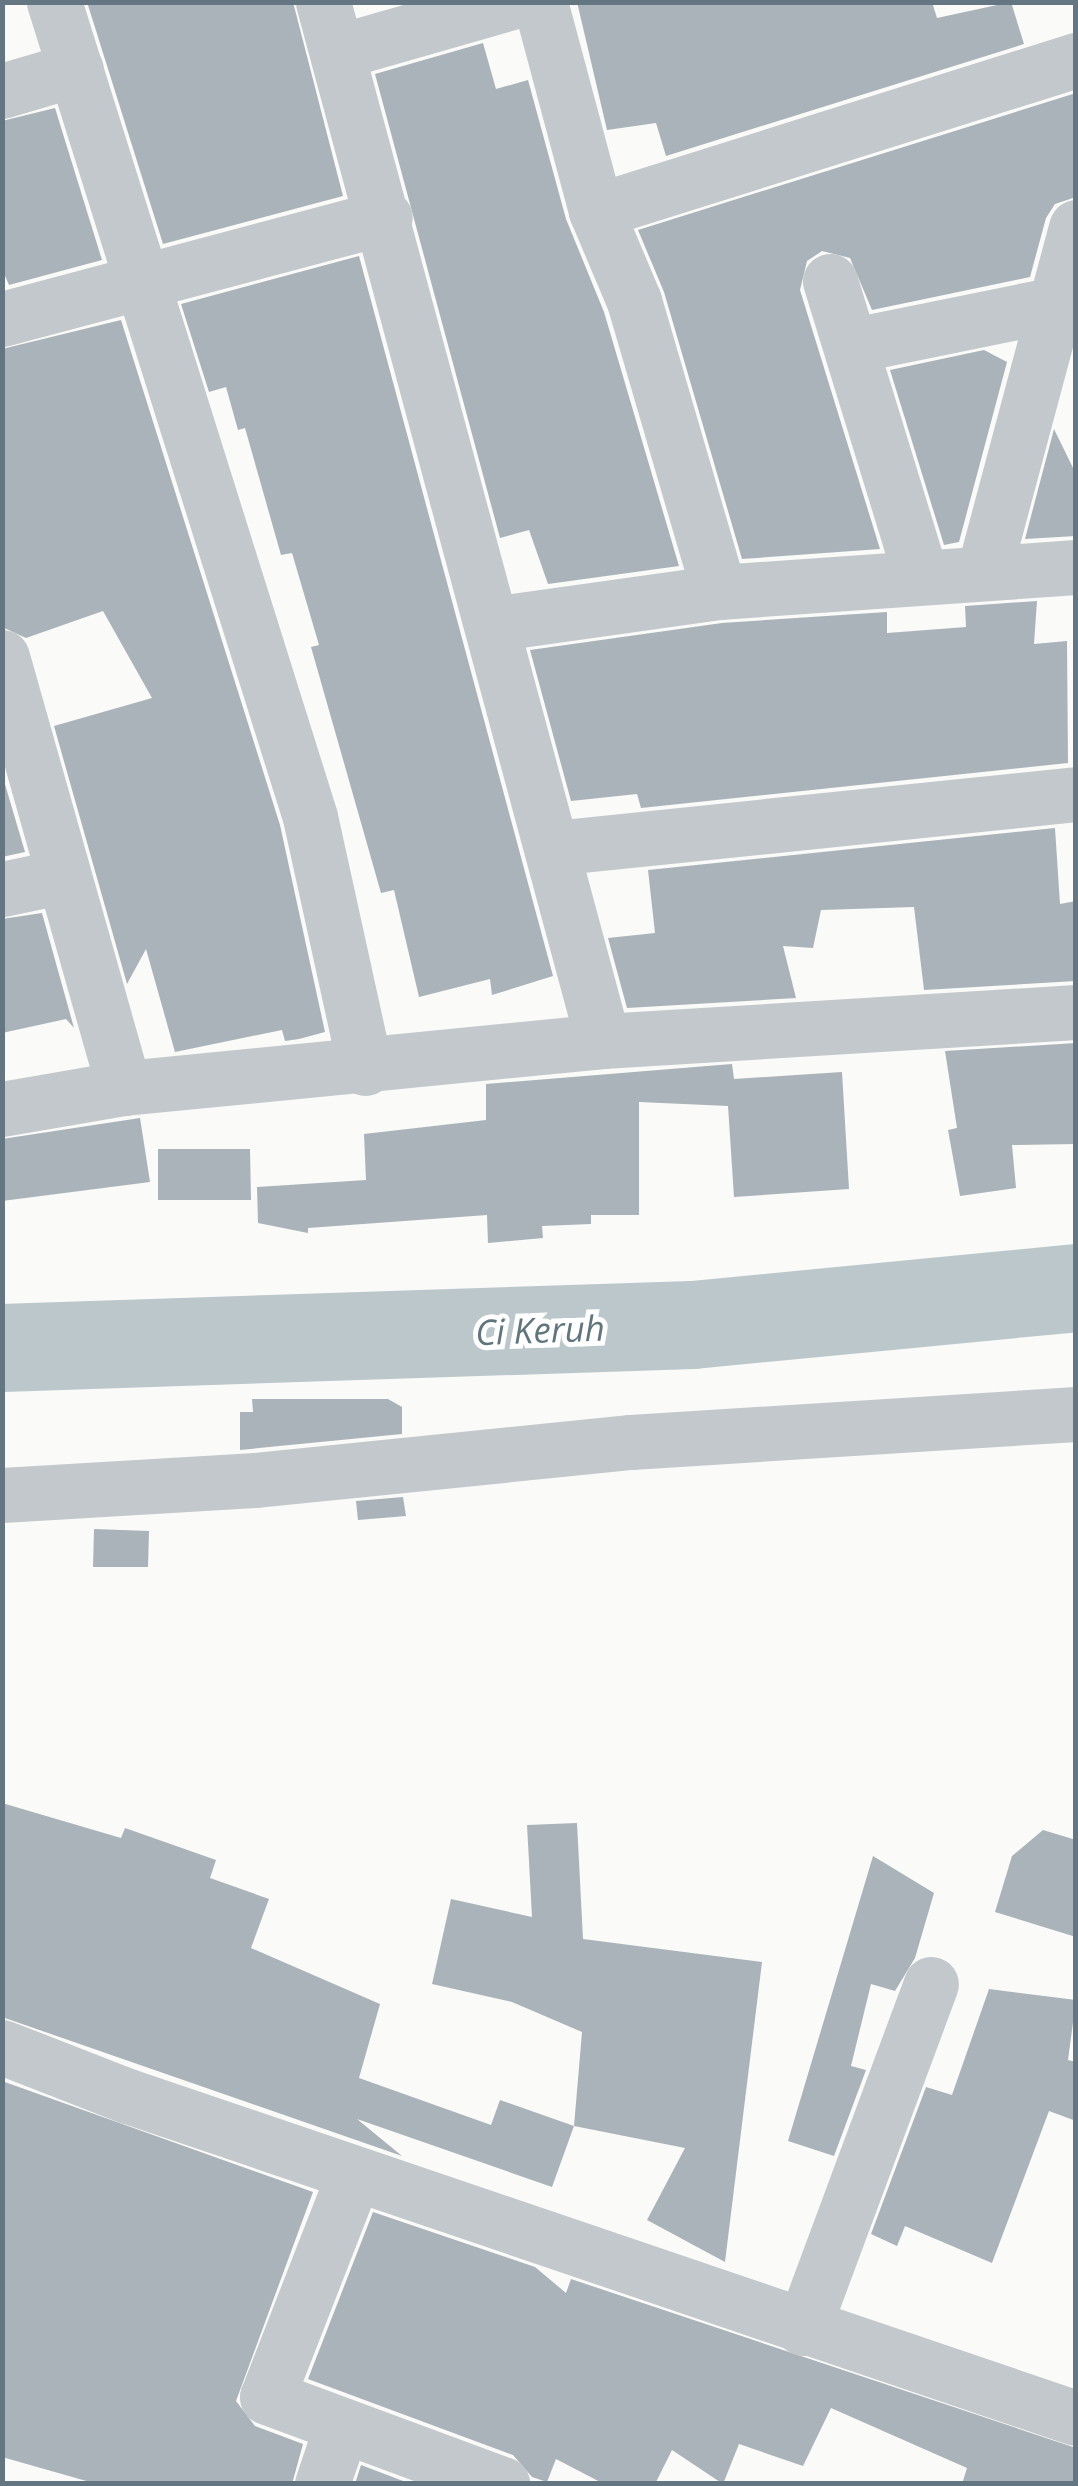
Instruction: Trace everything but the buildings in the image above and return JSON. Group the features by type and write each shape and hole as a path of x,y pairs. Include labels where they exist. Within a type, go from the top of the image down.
{"street":[{"path":"54,2 145,280 310,817 365,1068"},
{"path":"511,2 330,27 385,217 603,1041"},
{"path":"540,2 596,211 634,301 719,592"},
{"path":"596,211 1076,60"},
{"path":"2,91 76,69"},
{"path":"2,319 385,217"},
{"path":"984,571 1076,227"},
{"path":"830,281 854,345 921,576"},
{"path":"854,345 1056,304"},
{"path":"492,624 719,592 1076,567"},
{"path":"4,670 124,1088"},
{"path":"553,848 1076,794"},
{"path":"2,888 64,876"},
{"path":"2,1109 124,1088 365,1068 603,1041 1076,1012"},
{"path":"2,1495 256,1480 631,1442 1076,1414"},
{"path":"803,2328 931,1984"},
{"path":"2,2047 354,2174 1076,2418"},
{"path":"354,2174 266,2397 341,2428 502,2484"},
{"path":"322,2484 341,2428"}],"waterway":[{"name":"Ci Keruh","path":"2,1348 693,1325 1076,1288"}]}
